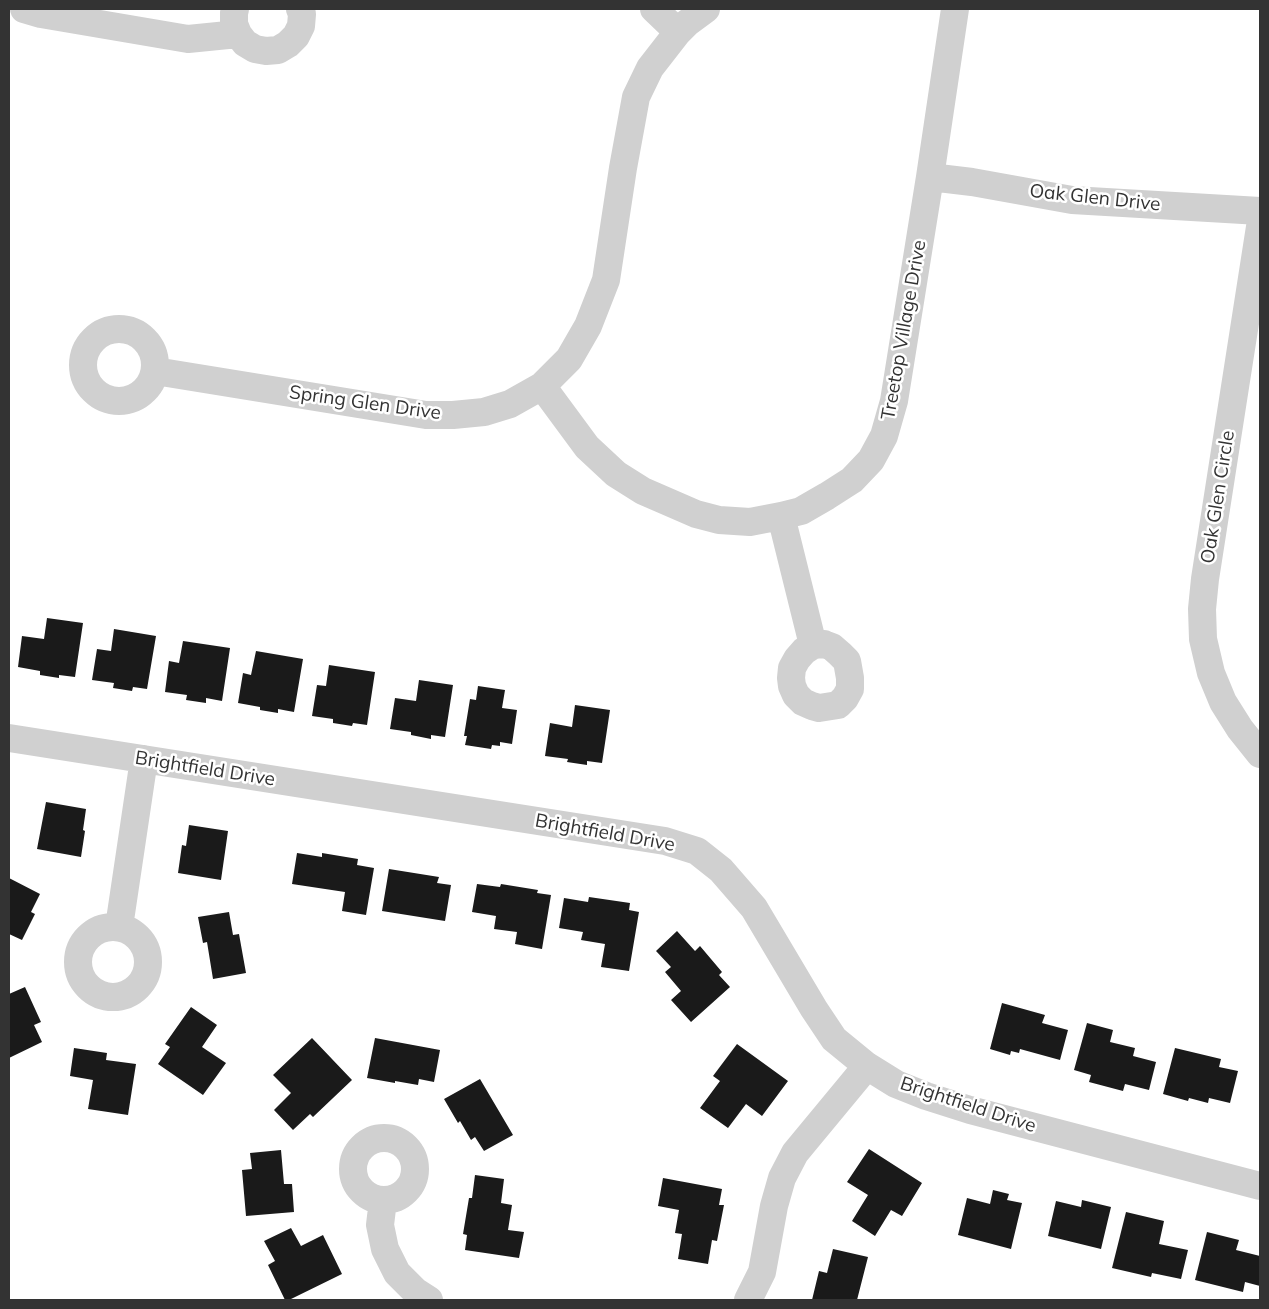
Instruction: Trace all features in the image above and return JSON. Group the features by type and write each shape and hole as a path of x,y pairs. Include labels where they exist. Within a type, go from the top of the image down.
{"street":[{"path":"24,9 41,14 188,39 236,22 245,43 255,49 266,51 278,50 296,36 301,26 302,14 300,9"},
{"path":"654,9 678,32"},
{"name":"Spring Glen Drive","path":"155,371 426,415 484,412 510,404 542,386 569,359 588,326 606,280 624,159 636,97 650,68 678,32 706,9"},
{"name":"Treetop Village Drive","path":"542,386 587,447 616,474 643,491 696,514 720,520 750,522 781,516 801,511 852,480 870,460 884,436 894,401 955,9"},
{"name":"Oak Glen Drive","path":"930,177 972,182 1072,200 1260,211"},
{"name":"Oak Glen Circle","path":"1260,227 1202,609 1203,638 1211,673 1223,702 1240,729 1260,754"},
{"path":"781,516 813,645"},
{"name":"Brightfield Drive","path":"9,738 665,841 696,851 721,870 754,908 814,1009 834,1038 866,1066 896,1084 970,1110 1260,1186"},
{"path":"119,927 144,759"},
{"path":"748,1300 762,1272 774,1206 782,1178 795,1153 866,1066"},
{"path":"383,1200 380,1225 385,1249 396,1273 415,1291 429,1300"}],"building":[{"path":"47,618 83,623 75,677 59,675 59,678 40,675 40,671 18,667 22,636 44,639"},
{"path":"114,629 156,636 147,689 133,687 132,691 113,688 114,683 92,680 97,649 111,651"},
{"path":"183,641 230,648 222,701 206,698 206,703 186,700 187,695 165,692 169,661 179,663"},
{"path":"256,651 303,659 294,712 278,709 278,713 238,703 243,673 251,675"},
{"path":"329,665 375,672 367,725 353,723 352,726 333,723 333,719 312,716 317,685 326,686"},
{"path":"419,680 453,685 445,737 431,735 431,739 411,735 411,732 390,729 395,698 416,701"},
{"path":"478,686 505,690 502,708 517,710 512,744 500,742 500,746 492,745 491,749 465,745 467,736 464,736 470,699 476,700"},
{"path":"575,705 610,710 602,763 587,761 587,765 567,762 568,759 545,756 550,723 572,727"},
{"path":"46,802 86,809 81,857 37,849"},
{"path":"189,825 228,831 221,880 178,873 182,845 186,846"},
{"path":"297,853 322,857 322,853 358,859 357,865 374,868 366,915 342,911 345,892 292,884"},
{"path":"389,869 439,877 437,883 451,885 445,921 382,911"},
{"path":"9,878 40,894 31,912 35,914 22,940 9,934"},
{"path":"477,884 500,887 501,884 538,890 537,893 551,895 542,949 515,944 517,932 494,929 496,916 472,912"},
{"path":"589,897 630,903 629,910 639,912 629,971 601,967 605,944 581,940 583,932 559,928 564,898 588,902"},
{"path":"229,912 233,935 239,934 246,973 213,979 207,942 203,943 198,917"},
{"path":"677,931 695,951 700,946 722,972 719,975 730,987 691,1022 671,1000 681,991 665,972 671,967 656,951"},
{"path":"25,987 41,1022 34,1025 42,1042 9,1058 9,994"},
{"path":"1002,1003 1045,1015 1042,1023 1068,1030 1060,1060 1020,1049 1019,1053 1011,1051 1010,1055 990,1049"},
{"path":"191,1007 217,1025 202,1047 226,1063 203,1095 158,1064 170,1047 165,1044"},
{"path":"1087,1023 1113,1030 1110,1042 1135,1048 1133,1056 1156,1062 1149,1090 1125,1084 1123,1091 1089,1082 1091,1075 1074,1070"},
{"path":"312,1038 352,1080 313,1117 310,1114 293,1130 274,1110 291,1093 273,1075"},
{"path":"375,1038 440,1050 434,1082 419,1079 418,1085 367,1078"},
{"path":"737,1044 788,1081 762,1116 746,1104 728,1128 700,1108 720,1081 713,1076"},
{"path":"74,1048 107,1053 106,1060 136,1064 128,1115 88,1109 93,1080 70,1076"},
{"path":"1175,1048 1221,1059 1219,1067 1238,1071 1230,1103 1209,1098 1208,1103 1189,1098 1188,1101 1163,1094"},
{"path":"480,1079 513,1135 484,1151 475,1137 471,1140 460,1121 458,1123 444,1099"},
{"path":"869,1149 922,1183 902,1216 891,1210 875,1236 852,1221 868,1195 847,1182"},
{"path":"281,1150 284,1184 292,1184 294,1212 246,1216 242,1170 252,1169 250,1153"},
{"path":"475,1175 504,1179 501,1203 512,1205 508,1230 524,1232 519,1258 465,1250 467,1235 463,1234 469,1198 472,1198"},
{"path":"663,1178 722,1189 719,1205 724,1205 717,1241 712,1240 708,1264 678,1259 682,1234 675,1233 679,1210 658,1206"},
{"path":"993,1190 1009,1194 1007,1200 1022,1203 1011,1249 958,1235 967,1198 990,1204"},
{"path":"1082,1200 1111,1207 1101,1249 1048,1236 1056,1201 1081,1207"},
{"path":"1126,1212 1164,1221 1159,1244 1188,1250 1181,1279 1152,1273 1151,1277 1112,1268"},
{"path":"291,1228 301,1246 323,1235 342,1274 289,1300 285,1300 268,1265 275,1261 264,1241"},
{"path":"1207,1232 1239,1240 1236,1250 1260,1256 1260,1286 1245,1282 1243,1292 1195,1280"},
{"path":"833,1249 868,1257 857,1300 812,1300 819,1271 827,1273"}]}
